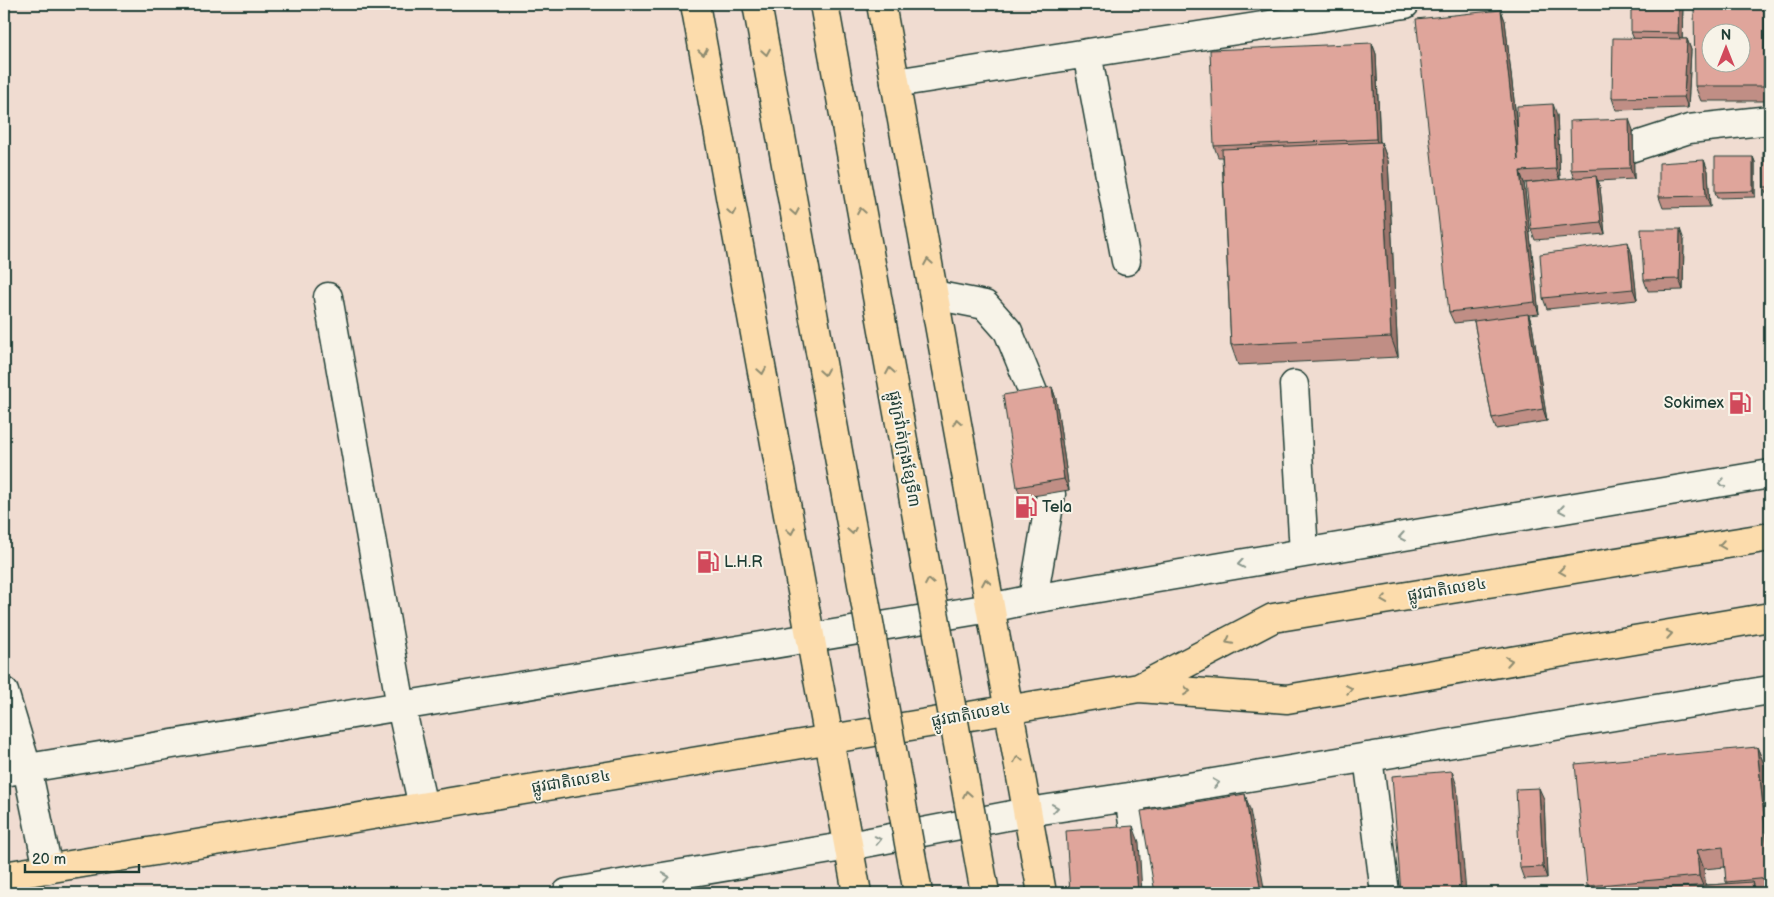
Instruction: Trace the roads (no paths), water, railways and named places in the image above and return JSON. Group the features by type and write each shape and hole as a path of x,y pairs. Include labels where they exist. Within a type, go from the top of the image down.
{"main road":[{"path":"695,4 857,893"},
{"path":"757,4 918,893"},
{"name":"ផ្លូវក្រវ៉ាត់ក្រុងខ្សែទី៣","path":"824,4 985,893"},
{"path":"881,4 1042,893"},
{"name":"ផ្លូវជាតិលេខ៤","path":"1139,688 1274,618 1770,537"},
{"name":"ផ្លូវជាតិលេខ៤","path":"4,876 1139,688 1286,700 1770,617"}],"street":[{"path":"895,83 1406,4"},
{"path":"1087,54 1126,261"},
{"path":"1624,150 1689,129 1770,120"},
{"path":"934,295 985,305 1008,331 1037,402"},
{"path":"328,297 400,706 424,806"},
{"path":"1294,385 1304,553"},
{"path":"16,770 990,608 1033,599 1770,474"},
{"path":"1033,599 1051,494"},
{"path":"566,893 849,846 1028,812 1129,797 1770,690"},
{"path":"4,692 16,770 48,869"},
{"path":"1368,757 1385,893"},
{"path":"1129,797 1144,893"}],"place":[{"name":"Sokimex","path":"1740,403"},
{"name":"Tela","path":"1026,507"},
{"name":"L.H.R","path":"708,562"}]}
